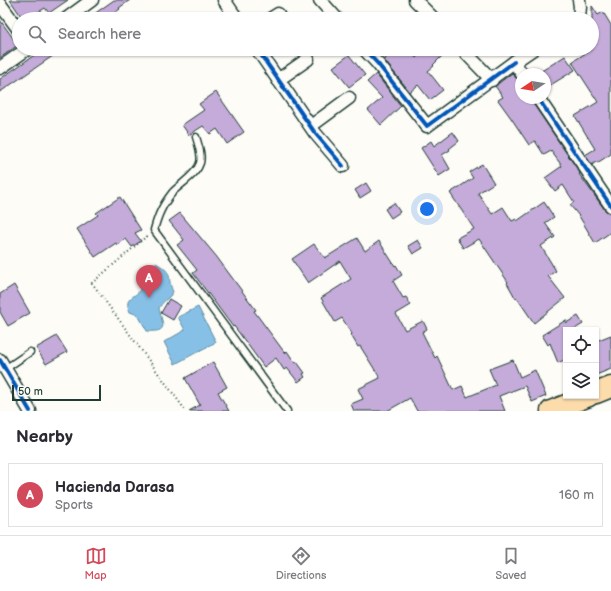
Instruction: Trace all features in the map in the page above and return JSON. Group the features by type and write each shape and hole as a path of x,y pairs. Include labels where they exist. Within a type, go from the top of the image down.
{"highway":[{"path":"599,392 611,387"},
{"path":"552,411 582,399"}],"street":[{"path":"224,0 232,12"},
{"path":"320,0 331,12"},
{"path":"416,0 427,12"},
{"path":"579,0 580,12"},
{"path":"75,12 88,1"},
{"path":"0,4 12,20"},
{"path":"0,68 17,56"},
{"path":"262,56 311,126 343,166"},
{"path":"370,56 427,126 492,80 523,56"},
{"path":"469,56 492,80"},
{"path":"278,80 308,59"},
{"path":"514,62 518,68"},
{"path":"311,126 349,98"},
{"path":"542,104 611,206"},
{"path":"3,364 30,411"}],"lane":[{"path":"196,137 200,150 201,162 199,167 197,171 172,192 158,214 154,230 287,411"},
{"path":"3,364 30,352"}],"path":[{"path":"154,230 92,283 186,411"}],"water":[{"path":"156,263 168,273 173,292 159,308 163,326 162,328 154,331 147,331 138,315 130,312 128,302 140,291 139,276 141,269 149,264"},
{"path":"198,307 216,342 175,364 164,342 185,330 178,317"}],"building":[{"path":"10,0 68,0 50,12 48,12 45,8 39,12 18,12"},
{"path":"114,0 130,0 116,12 97,12"},
{"path":"592,6 596,12 592,12"},
{"path":"603,12 611,25 611,154 592,165 585,155 595,149 575,116 598,102 572,62 581,56 599,56 599,14"},
{"path":"0,20 12,37 12,49 0,58"},
{"path":"33,56 53,56 0,92 0,79"},
{"path":"350,56 365,75 349,87 333,67"},
{"path":"384,56 415,56 416,58 418,56 442,56 428,71 443,90 430,100 418,85 410,92 384,60 386,59"},
{"path":"565,56 575,70 551,85 551,68 546,68"},
{"path":"512,73 515,77 515,104 533,104 580,173 579,174 605,210 611,213 611,232 595,243 579,216 570,205 574,202 563,185 555,191 545,178 562,166 551,151 544,155 535,141 529,145 498,100 503,97 495,86"},
{"path":"376,74 401,106 381,125 368,110 382,98 367,82"},
{"path":"216,92 244,132 227,144 217,129 210,134 203,126 189,135 182,125 204,110 199,104"},
{"path":"453,132 459,141 449,149 450,150 442,155 450,169 439,176 421,148 431,141 434,146"},
{"path":"482,164 494,183 478,193 492,214 503,207 512,221 516,219 517,221 544,202 554,217 545,223 555,237 541,246 556,271 548,276 565,298 534,323 517,298 516,299 507,283 508,282 479,239 463,248 457,238 474,229 450,193 473,178 469,172"},
{"path":"366,183 371,191 360,198 355,190"},
{"path":"120,197 141,230 135,233 141,241 132,247 126,239 117,245 116,243 95,257 77,229 98,215 96,213"},
{"path":"394,203 400,212 391,218 385,209"},
{"path":"180,213 216,256 256,310 254,311 285,353 287,351 295,363 297,362 305,373 303,374 305,377 298,382 287,368 284,370 276,358 264,367 234,326 233,327 193,273 197,270 177,245 184,240 169,221"},
{"path":"357,238 365,251 379,241 395,266 396,265 402,275 393,281 403,298 406,297 411,305 396,314 405,330 423,321 427,329 422,332 435,358 437,356 453,390 462,386 467,397 496,385 489,369 513,360 520,377 535,370 546,396 532,402 525,386 499,396 505,411 417,411 410,398 387,411 354,411 351,404 363,399 358,389 380,378 360,346 358,347 342,318 335,322 321,298 351,279 340,261 308,283 292,259 314,244 325,258"},
{"path":"418,240 423,248 413,254 408,246"},
{"path":"14,285 30,313 8,326 0,312 0,294"},
{"path":"169,299 181,306 173,320 161,313"},
{"path":"578,316 583,324 578,327 563,327 563,360 558,363 550,343 548,345 542,335 566,320 566,323"},
{"path":"611,335 611,369 599,374 599,363 599,340"},
{"path":"57,336 67,352 46,364 36,348"},
{"path":"213,362 227,387 218,392 229,411 189,411 200,405 185,378"}],"cycle path":[{"path":"262,56 315,133 343,166"},
{"path":"371,56 427,126 514,62"},
{"path":"542,104 611,206"},
{"path":"0,360 30,411"}],"place":[{"name":"Hacienda Darasa","path":"149,298"}]}
